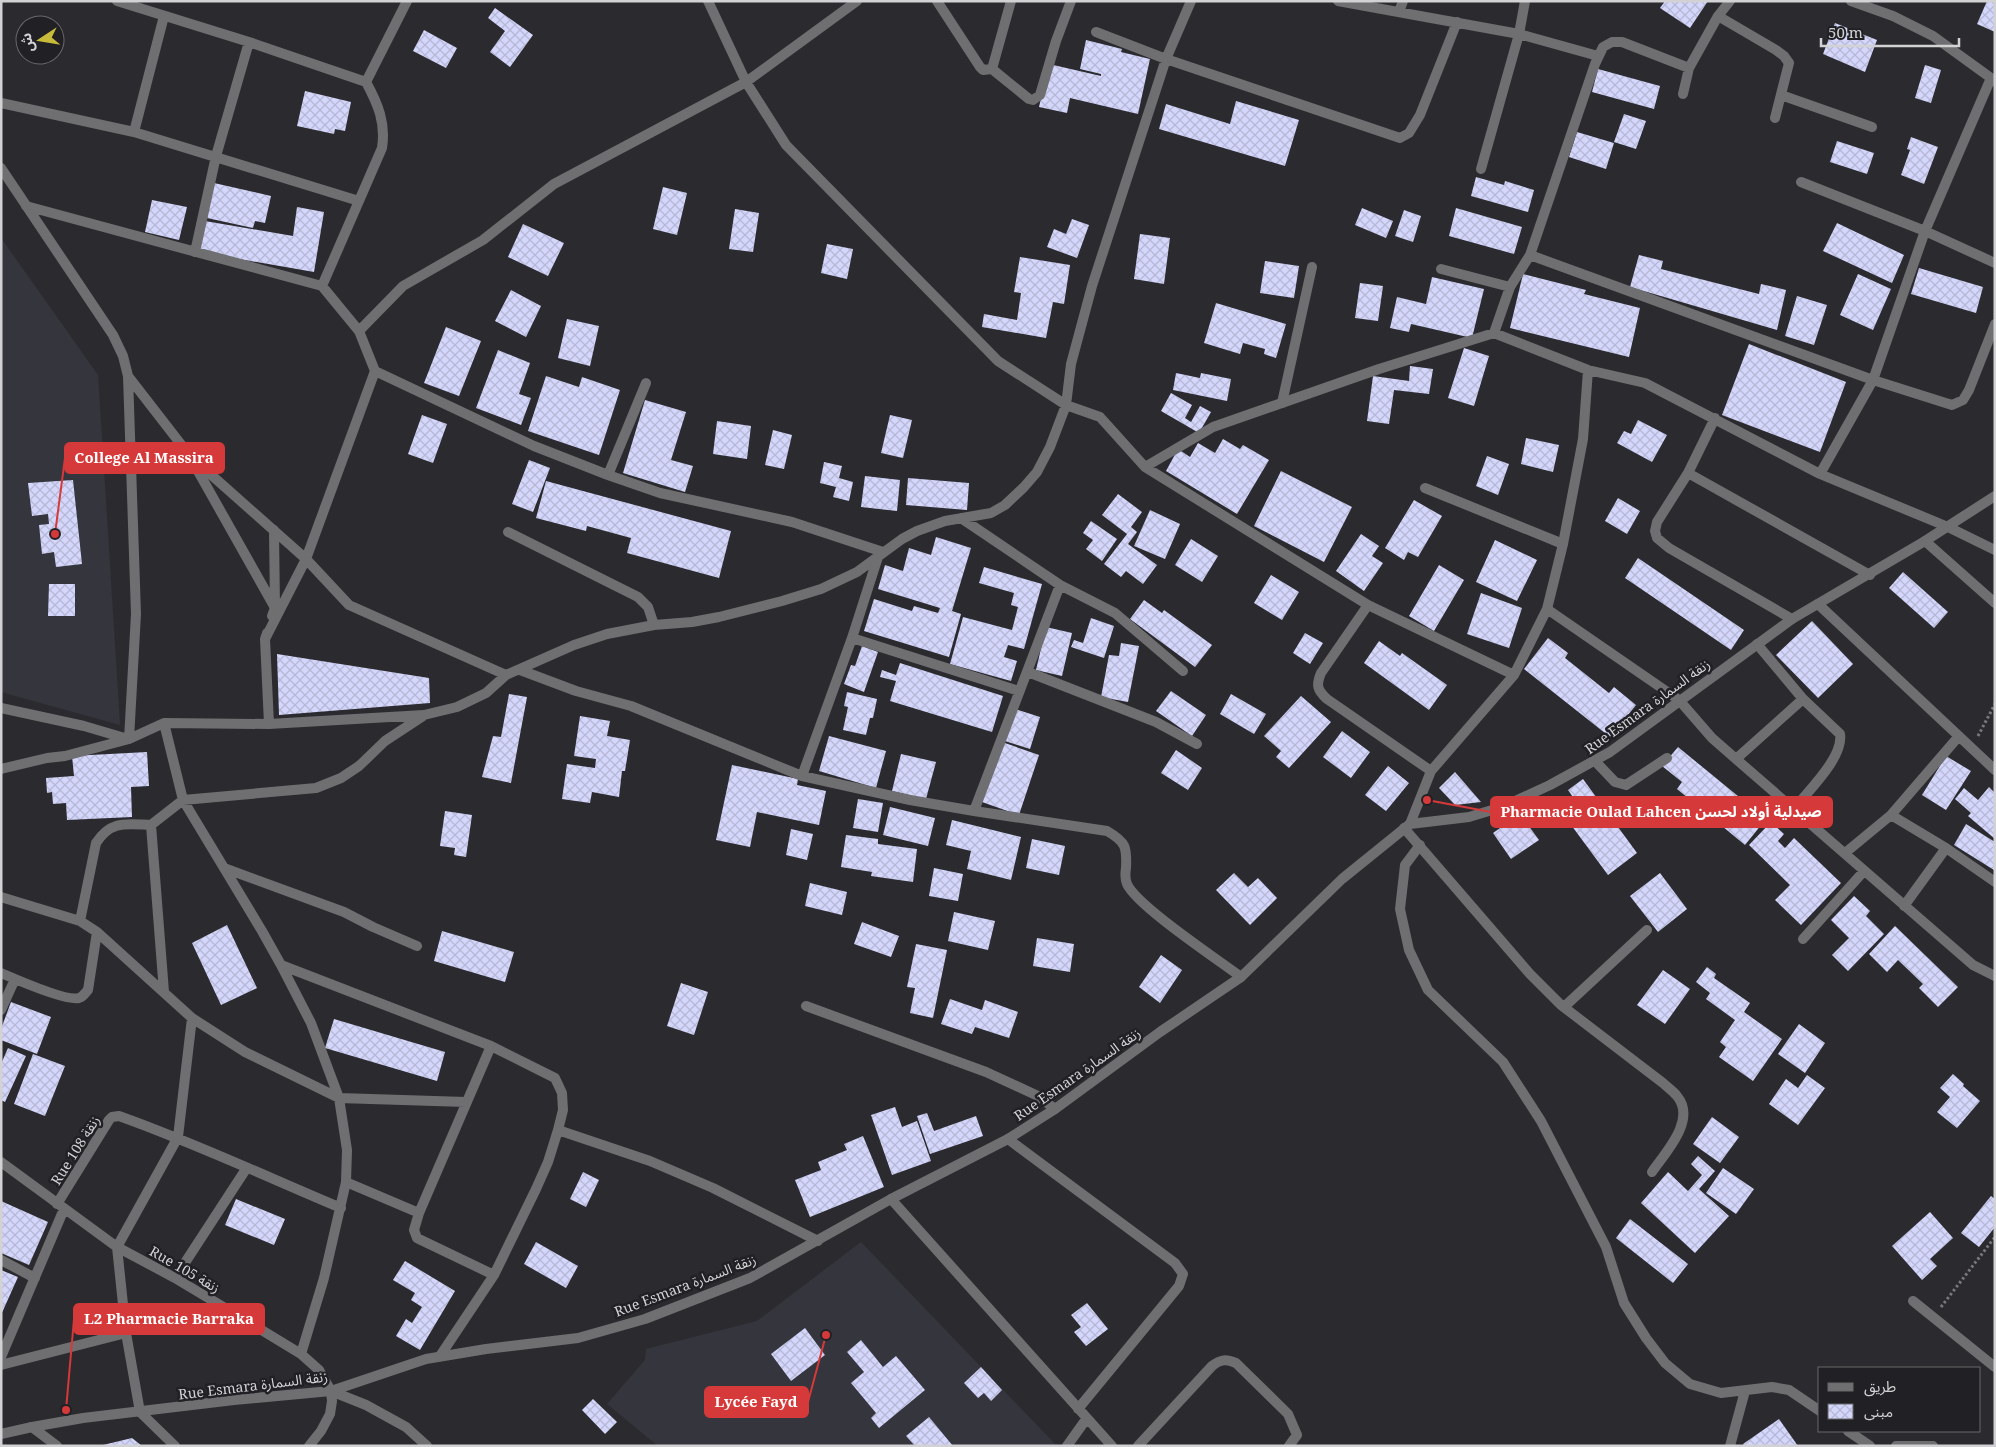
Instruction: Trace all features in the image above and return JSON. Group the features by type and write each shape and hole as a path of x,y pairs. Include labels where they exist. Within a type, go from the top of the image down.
{"street":[{"path":"366,82 407,1"},
{"path":"708,1 746,82 786,144 998,361 1066,405 1100,417 1145,467 1368,605 1514,675"},
{"path":"359,331 402,286 483,240 554,184 746,82 857,1"},
{"path":"937,1 980,67 983,70 992,69 1029,99 1037,98 1071,1"},
{"path":"992,69 1011,1"},
{"path":"1,769 47,758 65,756 129,739 164,724 269,724 424,715 457,707 486,693 506,675 574,645 607,634 654,624 692,622 782,601 842,580 857,572 880,554 916,531 945,521 991,513 1006,505 1037,472 1050,447 1066,405 1072,364 1092,286 1166,59 1191,1"},
{"path":"1338,1 1519,34 1598,56"},
{"path":"1399,12 1403,1"},
{"path":"1481,169 1519,34 1525,1"},
{"path":"1683,94 1689,68 1718,16 1730,1"},
{"path":"1820,474 1873,380 1925,231 1993,80 1933,36 1894,16 1851,1"},
{"path":"120,2 249,42 366,82 378,104 384,135 382,148 322,286"},
{"path":"134,132 164,16"},
{"path":"1718,16 1764,42 1784,56 1788,63 1775,118"},
{"path":"1096,32 1166,59 1400,138 1409,133 1420,115 1458,22"},
{"path":"195,252 216,156 249,42"},
{"path":"1494,333 1510,287 1530,255 1598,56 1603,47 1612,42 1622,42 1689,68"},
{"path":"1781,95 1872,128"},
{"path":"1,103 134,132 359,201"},
{"path":"1,168 113,334 123,356 128,376 136,614 129,739"},
{"path":"1801,182 1925,231 1995,263"},
{"path":"26,206 322,286 359,331 375,371 306,559 265,639"},
{"path":"1530,255 1873,380 1952,405 1963,400 1969,390 1995,324"},
{"path":"1282,403 1312,267"},
{"path":"1441,269 1510,287"},
{"path":"1145,467 1213,427 1379,369 1494,333 1588,370 1645,383 1820,474 1948,527 1995,550"},
{"path":"1588,370 1583,439 1563,544 1547,609 1514,675 1431,770 1407,826 1420,845 1530,974 1564,1007 1663,1083 1678,1097 1682,1109 1683,1128 1652,1172"},
{"path":"375,371 534,446 608,475 660,493 792,522 880,554"},
{"path":"128,376 190,456 275,608"},
{"path":"608,475 646,383"},
{"path":"1715,418 1688,473 1657,522 1655,531 1657,538 1678,554 1792,619"},
{"path":"190,456 306,559 349,605 506,675"},
{"path":"1688,473 1870,574"},
{"path":"1425,488 1563,544"},
{"name":"Rue Esmara زنقة السمارة","path":"1,1434 32,1427 140,1412 234,1400 331,1391 426,1359 486,1349 578,1338 645,1319 750,1278 891,1199 1008,1138 1055,1109 1160,1032 1241,977 1342,878 1407,826 1469,817 1502,807 1596,761 1792,619 1925,541 1995,496"},
{"path":"961,518 1060,586 1115,612 1183,671"},
{"path":"269,724 265,639 275,608 274,530"},
{"path":"508,532 638,597 648,607 654,624"},
{"path":"1925,541 1995,603"},
{"path":"802,776 880,554"},
{"path":"974,811 1060,586"},
{"path":"1818,604 1995,770"},
{"path":"1368,605 1321,673 1317,688 1327,699 1431,770"},
{"path":"1547,609 1679,700 1712,738 1904,906 1973,965 1995,976"},
{"path":"852,638 1019,692"},
{"path":"1758,644 1803,699 1840,734 1841,742 1836,756 1794,809"},
{"path":"520,670 576,691 632,706 802,776 910,800 1107,831 1119,838 1126,848 1126,882 1133,892 1155,912 1241,977"},
{"path":"1028,672 1156,722 1197,744"},
{"path":"1736,759 1803,699"},
{"path":"1,708 84,726 129,739"},
{"path":"80,922 96,843 103,834 117,825 151,825 183,800 316,788 340,778 359,766 385,741 424,715"},
{"path":"164,724 183,800 281,966 311,1024 339,1098 347,1150 346,1182 324,1278 301,1354"},
{"path":"1845,854 1891,815 1959,736"},
{"path":"1596,761 1615,782 1626,785 1667,758"},
{"path":"1891,815 1946,848 1995,882"},
{"path":"151,825 164,992"},
{"path":"1420,845 1404,865 1400,908 1409,950 1428,990 1503,1062 1541,1121 1606,1247 1624,1304 1665,1363 1690,1384 1721,1393 1772,1387 1789,1390 1818,1410"},
{"path":"1904,906 1946,848"},
{"path":"224,868 344,912 372,927 417,946"},
{"path":"1803,939 1864,871"},
{"path":"1,897 80,922 97,932 192,1018 245,1052 339,1098 466,1102"},
{"path":"1564,1007 1647,930"},
{"path":"1,973 66,997 79,998 84,995 89,983 97,932"},
{"path":"281,966 491,1046 554,1078 563,1099 563,1110 558,1130 548,1162 536,1189 494,1275 440,1356"},
{"path":"1,1010 15,978"},
{"path":"806,1006 986,1072 1038,1096 1055,1109"},
{"path":"175,1446 140,1412 126,1333 117,1247 178,1137 192,1018"},
{"path":"491,1046 419,1212 414,1230 418,1238 494,1275"},
{"name":"Rue 108 زنقة","path":"1,1357 35,1278 61,1207 109,1120 112,1117 119,1116 178,1137"},
{"path":"558,1130 659,1165 713,1188 818,1240"},
{"path":"178,1137 246,1169 341,1208"},
{"path":"1008,1138 1175,1263 1183,1274 1179,1286 1078,1409"},
{"name":"Rue 105 زنقة","path":"2,1164 117,1247 175,1278 301,1354 319,1370 331,1391"},
{"path":"175,1278 246,1169"},
{"path":"346,1182 419,1212"},
{"path":"891,1199 1112,1446"},
{"path":"1,1260 35,1278"},
{"path":"1913,1301 1995,1368"},
{"path":"1,1365 126,1333"},
{"path":"1138,1446 1212,1366 1220,1360 1236,1363 1288,1414 1297,1435 1289,1446"},
{"path":"309,1446 321,1431 330,1414 331,1391 366,1405 406,1426 427,1446"},
{"path":"1730,1446 1744,1391"},
{"path":"1067,1446 1087,1418"},
{"path":"32,1427 56,1446"},
{"path":"1849,1432 1870,1446"},
{"path":"1896,1446 1933,1446"}],"path":[{"path":"1972,748 1995,704"},
{"path":"1933,1317 1995,1237"}],"shaded area":[{"path":"1,238 98,375 120,725 1,692"},
{"path":"861,1242 1057,1446 658,1446 607,1404 645,1360 646,1349 757,1321"}],"building":[{"path":"1665,1 1708,1 1690,28 1660,8"},
{"path":"1987,1 1995,1 1995,32 1977,24"},
{"path":"495,8 533,35 510,67 490,52 505,31 488,18"},
{"path":"1835,23 1877,40 1865,72 1823,54"},
{"path":"424,30 457,48 446,68 413,51"},
{"path":"1086,40 1122,49 1121,52 1150,59 1138,114 1070,98 1067,113 1039,107 1049,64 1101,76 1101,74 1080,69"},
{"path":"1925,65 1941,70 1931,103 1915,98"},
{"path":"1598,69 1660,86 1654,109 1592,92"},
{"path":"305,91 351,102 345,131 335,129 334,134 297,126"},
{"path":"1236,101 1299,120 1285,166 1159,129 1166,104 1230,124"},
{"path":"1624,114 1646,121 1636,149 1614,142"},
{"path":"1577,132 1614,143 1606,169 1569,157"},
{"path":"1911,137 1938,147 1924,184 1901,175 1910,150 1907,149"},
{"path":"1837,141 1874,153 1867,174 1830,162"},
{"path":"1476,177 1504,185 1505,181 1534,190 1528,212 1471,196"},
{"path":"214,183 271,196 265,223 255,221 253,228 207,218"},
{"path":"663,187 687,193 677,235 653,229"},
{"path":"152,200 187,207 179,240 145,232"},
{"path":"297,207 324,212 314,272 199,252 205,221 293,236"},
{"path":"1362,208 1393,221 1386,238 1355,225"},
{"path":"1456,208 1522,227 1514,254 1449,236"},
{"path":"735,209 759,213 753,252 729,249"},
{"path":"1404,210 1421,216 1413,242 1395,236"},
{"path":"1072,219 1089,225 1077,258 1047,247 1054,229 1066,234"},
{"path":"1837,223 1904,255 1892,283 1823,251"},
{"path":"523,224 564,243 548,276 508,257"},
{"path":"1140,234 1170,238 1164,284 1134,279"},
{"path":"827,244 853,249 847,279 821,273"},
{"path":"1639,255 1663,261 1661,269 1759,294 1761,284 1786,290 1777,330 1630,287"},
{"path":"1020,257 1070,265 1064,304 1053,302 1046,338 982,327 984,314 1017,320 1021,293 1014,292"},
{"path":"1265,261 1299,266 1294,298 1260,293"},
{"path":"1919,268 1983,287 1976,313 1911,294"},
{"path":"1523,274 1586,290 1584,294 1640,308 1629,357 1510,328"},
{"path":"1858,274 1891,289 1873,330 1840,315"},
{"path":"1432,277 1484,289 1472,338 1411,324 1409,332 1390,328 1397,297 1426,304"},
{"path":"1360,283 1383,286 1378,321 1355,318"},
{"path":"511,290 541,306 526,337 495,321"},
{"path":"1797,296 1827,305 1814,345 1785,336"},
{"path":"1216,303 1286,324 1276,358 1264,354 1265,349 1243,343 1240,354 1204,343"},
{"path":"567,319 599,326 590,366 558,358"},
{"path":"446,327 481,341 459,396 424,383"},
{"path":"1749,344 1846,382 1820,452 1722,415"},
{"path":"1464,348 1489,356 1474,406 1448,398"},
{"path":"498,350 530,363 519,394 531,398 521,425 476,408"},
{"path":"1410,366 1433,369 1429,394 1394,390 1389,424 1367,421 1373,376 1409,381"},
{"path":"1176,373 1200,378 1201,373 1231,379 1227,401 1173,390"},
{"path":"546,376 579,387 582,377 620,390 599,455 528,431"},
{"path":"1171,393 1192,405 1185,418 1191,422 1200,406 1211,412 1199,433 1161,411"},
{"path":"645,400 686,412 671,460 693,466 685,492 623,473"},
{"path":"422,415 447,424 433,463 408,454"},
{"path":"890,415 912,420 903,458 881,453"},
{"path":"1638,420 1667,435 1652,462 1617,443 1624,431 1631,434"},
{"path":"717,421 751,426 747,459 713,454"},
{"path":"773,430 792,435 784,469 765,465"},
{"path":"1526,438 1559,445 1553,472 1521,464"},
{"path":"1223,439 1240,449 1243,445 1269,460 1237,514 1166,471 1178,449 1190,457 1198,443 1215,453"},
{"path":"1487,456 1509,464 1498,495 1476,486"},
{"path":"529,460 550,468 533,512 512,504"},
{"path":"824,462 842,466 839,478 853,482 849,501 833,497 836,487 820,483"},
{"path":"1281,471 1352,507 1324,562 1254,526"},
{"path":"865,476 900,480 897,511 861,507"},
{"path":"908,478 969,483 967,510 906,505"},
{"path":"73,480 82,564 56,567 54,552 42,554 39,525 49,524 48,514 32,516 28,483"},
{"path":"546,481 731,531 719,578 627,553 631,538 587,526 586,531 536,518"},
{"path":"1118,494 1142,512 1131,527 1137,532 1128,544 1157,565 1143,584 1126,571 1121,577 1104,564 1127,534 1102,515"},
{"path":"1618,498 1640,511 1627,534 1605,521"},
{"path":"1414,500 1442,516 1418,557 1408,552 1404,560 1385,548"},
{"path":"1150,510 1180,524 1165,559 1134,546"},
{"path":"1091,521 1117,539 1102,561 1086,549 1093,540 1083,533"},
{"path":"1361,534 1379,546 1372,556 1383,563 1364,591 1336,571"},
{"path":"936,537 971,548 952,611 961,614 949,657 864,631 874,599 912,611 914,606 938,613 940,608 878,589 885,565 903,571 909,548 931,555"},
{"path":"1191,539 1218,556 1202,582 1175,565"},
{"path":"1495,540 1537,560 1517,601 1476,582"},
{"path":"1638,558 1744,630 1731,650 1625,578"},
{"path":"1439,565 1464,580 1434,631 1409,616"},
{"path":"984,567 1042,584 1024,649 1008,645 1004,657 1017,661 1011,681 950,664 963,617 1012,630 1018,607 1011,605 1014,593 979,583"},
{"path":"1903,572 1948,612 1934,628 1889,588"},
{"path":"1271,575 1299,592 1282,620 1254,603"},
{"path":"49,584 75,584 75,616 48,616"},
{"path":"1481,593 1522,608 1509,648 1467,634"},
{"path":"1144,600 1162,613 1164,610 1212,645 1195,667 1130,619"},
{"path":"1091,618 1114,626 1104,658 1071,647 1074,640 1083,643"},
{"path":"1812,621 1853,664 1818,698 1776,655"},
{"path":"1046,627 1072,633 1062,676 1036,670"},
{"path":"1305,633 1323,643 1310,664 1293,653"},
{"path":"1548,638 1568,653 1565,658 1609,693 1614,687 1636,705 1610,737 1524,669"},
{"path":"1379,641 1400,656 1402,653 1447,685 1429,710 1364,663"},
{"path":"1121,643 1139,646 1128,702 1101,697 1109,655 1119,656"},
{"path":"862,646 878,652 864,692 844,684 851,665 855,666"},
{"path":"277,654 429,678 430,703 279,715"},
{"path":"900,663 1003,696 992,732 890,701 896,681 880,677 882,670 896,675"},
{"path":"1171,691 1206,715 1192,736 1156,711"},
{"path":"847,692 877,699 873,718 870,718 866,735 843,730 848,707 844,706"},
{"path":"509,694 527,697 511,783 482,777 493,736 501,737"},
{"path":"1231,694 1266,714 1254,734 1220,714"},
{"path":"1301,696 1331,722 1289,768 1276,757 1281,751 1264,736"},
{"path":"1015,709 1040,717 1030,749 1005,741"},
{"path":"580,716 610,721 607,736 630,740 625,771 622,771 619,797 592,792 590,803 562,799 567,764 595,768 596,759 574,756"},
{"path":"1342,731 1370,752 1351,778 1323,757"},
{"path":"829,736 886,751 876,788 819,771"},
{"path":"1002,742 1039,755 1019,815 982,802"},
{"path":"1678,747 1766,819 1745,845 1677,789 1682,782 1662,766"},
{"path":"1176,750 1202,768 1188,790 1161,773"},
{"path":"147,752 149,786 131,787 132,817 67,820 66,803 53,804 52,792 47,793 46,778 74,776 72,756"},
{"path":"901,754 936,762 926,799 892,791"},
{"path":"1946,756 1971,771 1946,810 1922,795"},
{"path":"732,765 798,779 797,785 826,791 819,825 757,812 750,847 716,840"},
{"path":"1388,766 1409,783 1386,811 1365,795"},
{"path":"1455,772 1481,802 1455,805 1439,788"},
{"path":"1583,779 1637,853 1608,875 1563,814 1577,803 1568,790"},
{"path":"1989,787 1995,793 1995,839 1968,816 1971,813 1955,799 1964,788 1978,800"},
{"path":"858,799 883,803 878,832 853,828"},
{"path":"890,807 935,818 928,846 883,835"},
{"path":"445,811 472,815 466,857 454,855 455,848 440,846"},
{"path":"1520,814 1539,840 1511,859 1493,833"},
{"path":"952,820 1021,837 1011,880 967,869 971,851 946,845"},
{"path":"1771,822 1784,834 1778,841 1785,848 1794,838 1841,883 1801,925 1775,900 1790,885 1749,845"},
{"path":"1966,824 1995,842 1994,870 1954,845"},
{"path":"791,829 813,834 807,860 786,855"},
{"path":"846,835 878,839 878,844 917,849 913,882 871,876 872,872 841,867"},
{"path":"1032,839 1065,846 1059,875 1026,868"},
{"path":"934,868 963,874 958,901 929,896"},
{"path":"1234,873 1248,887 1258,878 1277,898 1250,925 1216,890"},
{"path":"1660,873 1687,909 1658,932 1630,896"},
{"path":"810,883 847,892 842,915 805,906"},
{"path":"1854,896 1870,911 1866,916 1884,934 1848,971 1832,955 1849,938 1831,920"},
{"path":"954,912 995,921 988,950 948,941"},
{"path":"862,922 899,936 891,957 854,944"},
{"path":"227,925 257,988 221,1005 192,943"},
{"path":"1895,926 1958,987 1938,1007 1919,988 1923,984 1898,960 1887,972 1869,954"},
{"path":"442,931 514,952 505,982 434,961"},
{"path":"1037,938 1074,944 1070,972 1033,966"},
{"path":"916,944 947,950 933,1018 910,1013 915,988 907,987"},
{"path":"1161,955 1182,970 1160,1003 1139,987"},
{"path":"1707,967 1716,974 1714,978 1750,1003 1744,1012 1782,1039 1753,1081 1719,1057 1726,1047 1720,1042 1735,1020 1706,999 1710,993 1696,982"},
{"path":"1663,970 1690,989 1665,1024 1637,1005"},
{"path":"681,983 708,992 694,1035 667,1026"},
{"path":"950,999 982,1010 985,1000 1018,1012 1009,1038 975,1027 972,1034 941,1024"},
{"path":"11,1002 51,1017 37,1054 1,1040 1,1029"},
{"path":"334,1019 445,1052 437,1081 325,1048"},
{"path":"1799,1024 1825,1043 1805,1073 1778,1054"},
{"path":"8,1048 26,1056 5,1102 1,1100 1,1064"},
{"path":"33,1054 65,1066 45,1116 14,1104"},
{"path":"1953,1074 1980,1101 1957,1128 1937,1112 1950,1097 1940,1088"},
{"path":"1807,1075 1825,1088 1798,1125 1769,1104 1786,1079 1798,1088"},
{"path":"895,1107 902,1127 917,1121 931,1161 892,1175 871,1115"},
{"path":"927,1113 934,1131 976,1116 983,1136 930,1154 917,1116"},
{"path":"1712,1117 1739,1137 1720,1163 1693,1144"},
{"path":"863,1136 884,1187 810,1217 795,1180 821,1170 818,1162 847,1150 844,1144"},
{"path":"1698,1156 1715,1171 1699,1189 1729,1216 1695,1253 1641,1203 1668,1172 1688,1191 1702,1175 1691,1164"},
{"path":"1723,1168 1754,1189 1736,1214 1706,1193"},
{"path":"583,1172 599,1180 586,1207 570,1199"},
{"path":"1991,1196 1995,1199 1995,1227 1979,1247 1961,1233"},
{"path":"236,1199 285,1219 274,1245 225,1225"},
{"path":"1,1201 48,1222 29,1265 1,1253"},
{"path":"1930,1212 1953,1238 1930,1259 1937,1266 1922,1280 1892,1246"},
{"path":"1630,1219 1688,1264 1673,1283 1616,1238"},
{"path":"536,1242 578,1266 566,1288 524,1264"},
{"path":"405,1261 455,1291 420,1350 396,1336 406,1319 412,1323 422,1307 411,1300 415,1293 393,1280"},
{"path":"1,1270 18,1277 1,1315"},
{"path":"1087,1303 1108,1329 1086,1346 1074,1332 1081,1327 1071,1315"},
{"path":"805,1328 825,1355 791,1381 771,1354"},
{"path":"861,1340 883,1367 896,1356 925,1390 879,1428 871,1418 876,1413 851,1383 864,1372 847,1352"},
{"path":"981,1367 1002,1390 991,1401 984,1393 978,1398 964,1383"},
{"path":"593,1399 617,1422 605,1434 582,1410"},
{"path":"929,1417 953,1446 915,1446 906,1436"},
{"path":"1779,1419 1798,1446 1744,1446 1743,1444"},
{"path":"132,1438 142,1446 103,1446 103,1445"}],"place":[{"name":"College Al Massira","path":"55,534"},
{"name":"Pharmacie Oulad Lahcen صيدلية أولاد لحسن","path":"1427,800"},
{"name":"Lycée Fayd","path":"826,1335"},
{"name":"L2 Pharmacie Barraka","path":"66,1410"}]}
